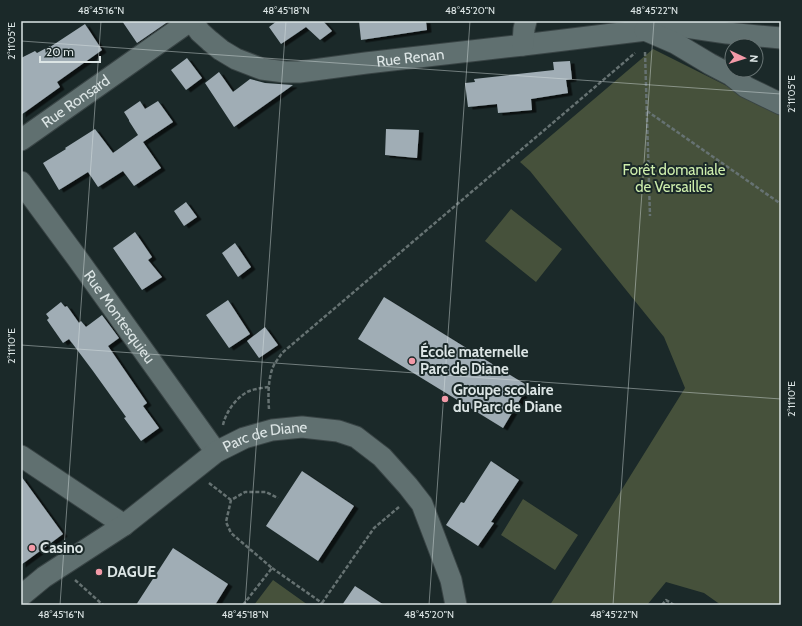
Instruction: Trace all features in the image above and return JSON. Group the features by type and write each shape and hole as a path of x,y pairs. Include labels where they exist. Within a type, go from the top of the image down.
{"street":[{"name":"Rue Renan","path":"191,21 210,41 236,59 262,69 285,72 299,72 396,59 524,45 642,29"},
{"name":"Rue Ronsard","path":"21,140 191,21"},
{"path":"524,45 524,29 526,21"},
{"path":"642,29 677,34 727,33 781,38"},
{"path":"677,34 710,64 731,75 746,87 781,104"},
{"name":"Rue Montesquieu","path":"21,182 216,452"},
{"name":"Parc de Diane","path":"21,596 44,576 124,525 216,452 244,438 272,430 302,427 338,431 356,437 382,457 408,486 422,504 451,580 456,605"},
{"path":"21,456 124,525"}],"path":[{"path":"642,29 647,111 650,216"},
{"path":"272,430 268,400 269,387 273,367 282,353 642,29"},
{"path":"647,111 781,204"},
{"path":"216,452 225,417 233,404 247,392 269,387"},
{"path":"192,471 231,500"},
{"path":"278,498 266,492 245,492 231,500 226,522 231,533 272,568 321,604 374,528 414,494"},
{"path":"243,605 272,568"},
{"path":"70,583 74,580 103,605"},
{"path":"662,605 666,600 674,605"}],"green space":[{"name":"Forêt domaniale de Versailles","path":"653,49 781,113 781,605 721,605 704,593 666,582 647,605 550,605 685,388 664,337 530,171 520,162"},
{"path":"511,209 562,249 536,282 485,241"},
{"path":"523,499 578,535 555,570 501,535"},
{"path":"273,580 308,605 254,605"}],"building":[{"path":"122,21 169,21 137,43"},
{"path":"277,21 323,21 332,31 320,40 306,27 281,44 269,27"},
{"path":"359,21 426,21 427,30 361,40"},
{"path":"85,24 102,50 57,82 60,87 21,115 21,58 35,51 37,53 50,47"},
{"path":"187,58 202,78 186,90 171,70"},
{"path":"570,61 572,79 566,80 568,93 531,99 532,110 498,113 497,104 468,107 465,83 475,82 474,79 554,70 553,62"},
{"path":"219,72 233,92 250,79 265,83 293,85 234,127 205,83"},
{"path":"140,101 145,109 158,101 173,122 143,142 161,168 134,186 123,171 98,187 88,172 59,190 43,163 95,129 113,153 138,135 124,112"},
{"path":"386,129 419,130 417,158 385,155"},
{"path":"186,202 197,217 184,226 174,211"},
{"path":"135,232 152,257 148,260 162,277 142,290 113,248"},
{"path":"235,243 251,267 238,277 222,253"},
{"path":"384,297 528,386 503,428 358,339"},
{"path":"228,300 250,334 229,348 206,315"},
{"path":"61,302 65,307 67,306 79,323 81,321 86,327 102,315 119,338 108,346 147,403 143,406 159,428 141,441 124,418 126,417 69,339 63,343 47,320 49,318 46,314"},
{"path":"265,327 278,345 259,358 247,341"},
{"path":"491,461 519,480 491,522 494,523 478,546 446,525 461,502 464,503"},
{"path":"302,471 354,506 318,561 266,526"},
{"path":"21,476 63,534 21,565"},
{"path":"173,548 228,584 215,605 136,605"},
{"path":"355,586 384,605 342,605"}],"place":[{"name":"École maternelle Parc de Diane","path":"412,361"},
{"name":"Groupe scolaire du Parc de Diane","path":"445,399"},
{"name":"Casino","path":"32,548"},
{"name":"DAGUE","path":"99,572"}]}
